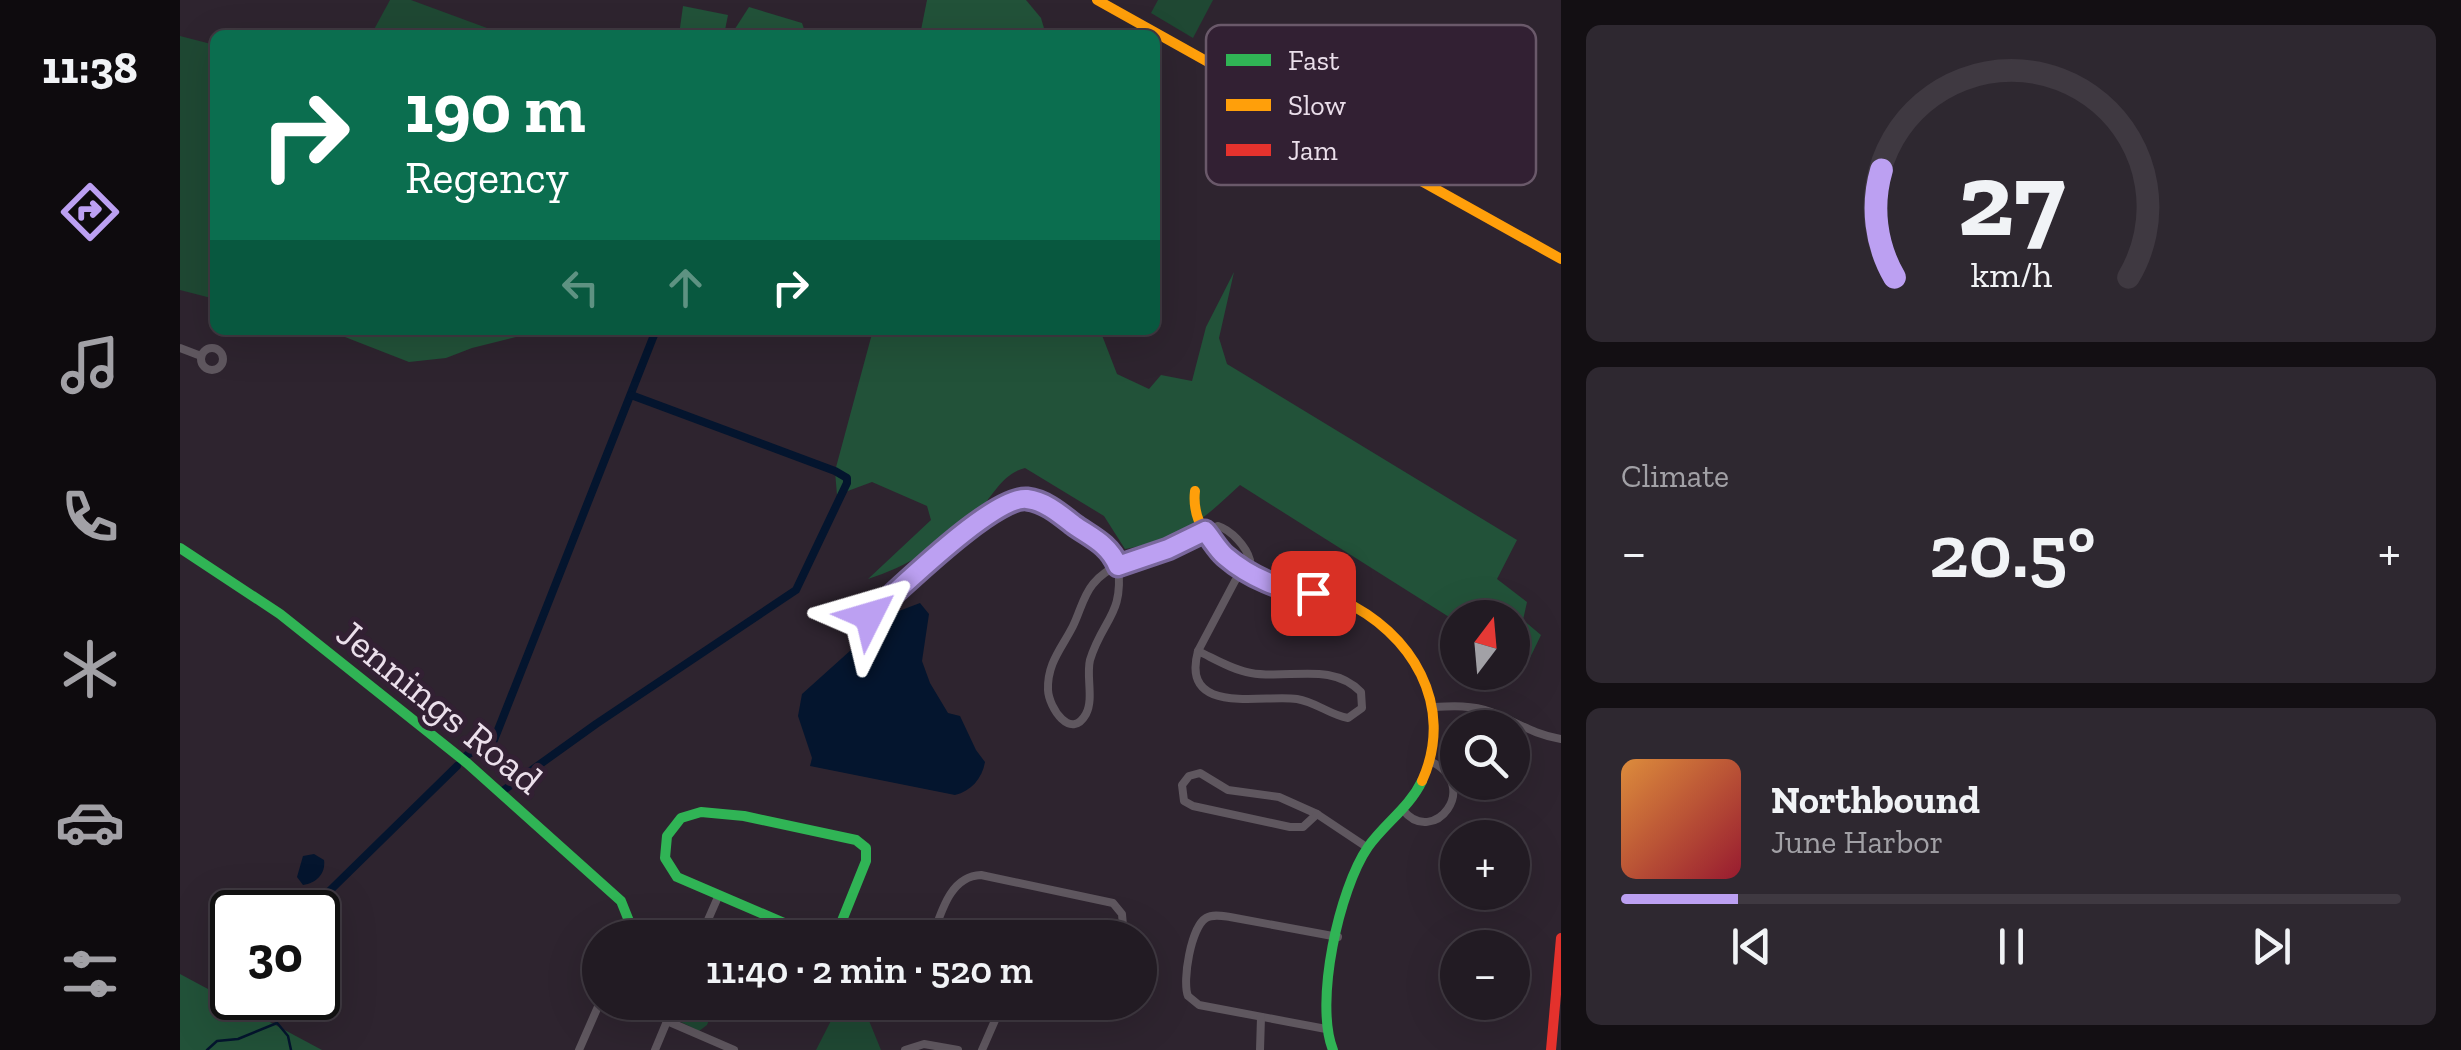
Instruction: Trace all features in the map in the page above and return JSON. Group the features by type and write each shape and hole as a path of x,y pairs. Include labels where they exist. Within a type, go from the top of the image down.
{"street":[{"path":"1096,0 1150,30"},
{"path":"1160,36 1206,61"},
{"path":"1428,185 1561,259"},
{"path":"180,348 201,356"},
{"path":"1195,491 1195,512 1220,552 1244,570 1287,588 1339,599 1378,625 1421,668 1433,707 1434,738 1421,784 1404,810 1368,848 1351,884 1326,1002 1326,1028 1333,1050"},
{"path":"869,616 981,518 1018,499 1040,502 1104,545 1118,566 1120,596 1089,664 1087,712 1081,720 1059,718 1048,691 1050,667 1090,587 1118,566 1222,526 1250,556 1198,652 1198,677 1206,689 1218,697 1299,699 1348,718 1362,708 1360,692 1340,678 1319,674 1253,674 1198,652"},
{"name":"Jennings Road","path":"180,548 270,607 505,794 621,901 629,920"},
{"path":"1433,707 1474,708 1535,734 1561,739"},
{"path":"1404,810 1413,820 1427,822 1437,820 1449,808 1454,793 1452,781 1430,761"},
{"path":"1316,814 1302,827 1283,826 1192,806 1180,790 1184,780 1200,773 1228,790 1279,797 1316,814 1368,848"},
{"path":"775,920 677,877 664,858 665,840 671,829 687,814 714,811 856,840 866,848 866,861 842,920"},
{"path":"940,920 956,885 981,875 1105,900 1122,914 1122,920"},
{"path":"708,920 718,897"},
{"path":"1326,1028 1199,1005 1188,996 1185,980 1196,931 1202,921 1212,916 1338,938"},
{"path":"1555,1046 1561,938"},
{"path":"1260,1050 1261,1017"},
{"path":"579,1050 592,1020"},
{"path":"982,1050 995,1020"},
{"path":"655,1050 668,1021 734,1050"},
{"path":"906,1050 924,1044 958,1050"}],"green space":[{"path":"390,0 411,0 492,30 374,30"},
{"path":"927,0 1026,0 1041,18 1045,30 921,30"},
{"path":"1158,0 1213,0 1193,38 1151,13"},
{"path":"683,6 728,15 725,30 680,30"},
{"path":"749,7 802,23 804,30 734,30"},
{"path":"180,36 210,44 210,298 180,290"},
{"path":"1234,272 1219,338 1227,364 1517,540 1497,579 1524,600 1440,600 1440,611 1240,485 1176,534 1125,549 1104,516 1025,468 1003,481 975,515 938,544 897,568 868,579 931,520 927,506 872,482 837,495 835,471 872,335 1102,335 1117,374 1149,389 1161,375 1192,381 1206,327"},
{"path":"340,335 524,335 446,358 409,362"},
{"path":"1530,626 1541,635 1530,658"},
{"path":"180,974 210,990 210,1020 266,1020 322,1050 180,1050"},
{"path":"677,1020 709,1020 699,1031"},
{"path":"831,1020 869,1020 881,1050 816,1050"}],"water":[{"path":"920,603 929,614 922,661 948,713 960,716 985,762 978,779 955,795 810,766 812,758 798,716 802,694 891,614"},
{"path":"314,854 324,860 322,874 303,885 297,877 303,856"}],"waterway":[{"path":"467,755 494,740 654,335"},
{"path":"504,790 796,590 847,483 847,478 835,471 631,395"},
{"path":"330,890 457,766"},
{"path":"207,1050 217,1041 238,1039 277,1023"},
{"path":"278,1024 288,1036 291,1050"}],"traffic: fast":[{"path":"180,548 280,614 467,763 621,901 629,920"},
{"path":"1333,1050 1326,1004 1339,917 1368,847 1422,781"},
{"path":"777,920 677,877 665,858 667,836 681,818 701,812 744,816 856,840 866,848 866,861 842,920"}],"traffic: slow":[{"path":"1097,0 1151,30"},
{"path":"1160,35 1206,61"},
{"path":"1428,185 1561,259"},
{"path":"1195,491 1201,526 1211,541 1239,566 1288,589 1341,600 1388,631 1407,652 1421,674 1434,726 1422,781"}],"traffic: jam":[{"path":"1551,1050 1561,938"}],"route":[{"path":"869,616 981,518 1018,499 1047,506 1099,541 1118,566 1205,531 1220,552 1244,570 1287,588 1313,593"}]}
